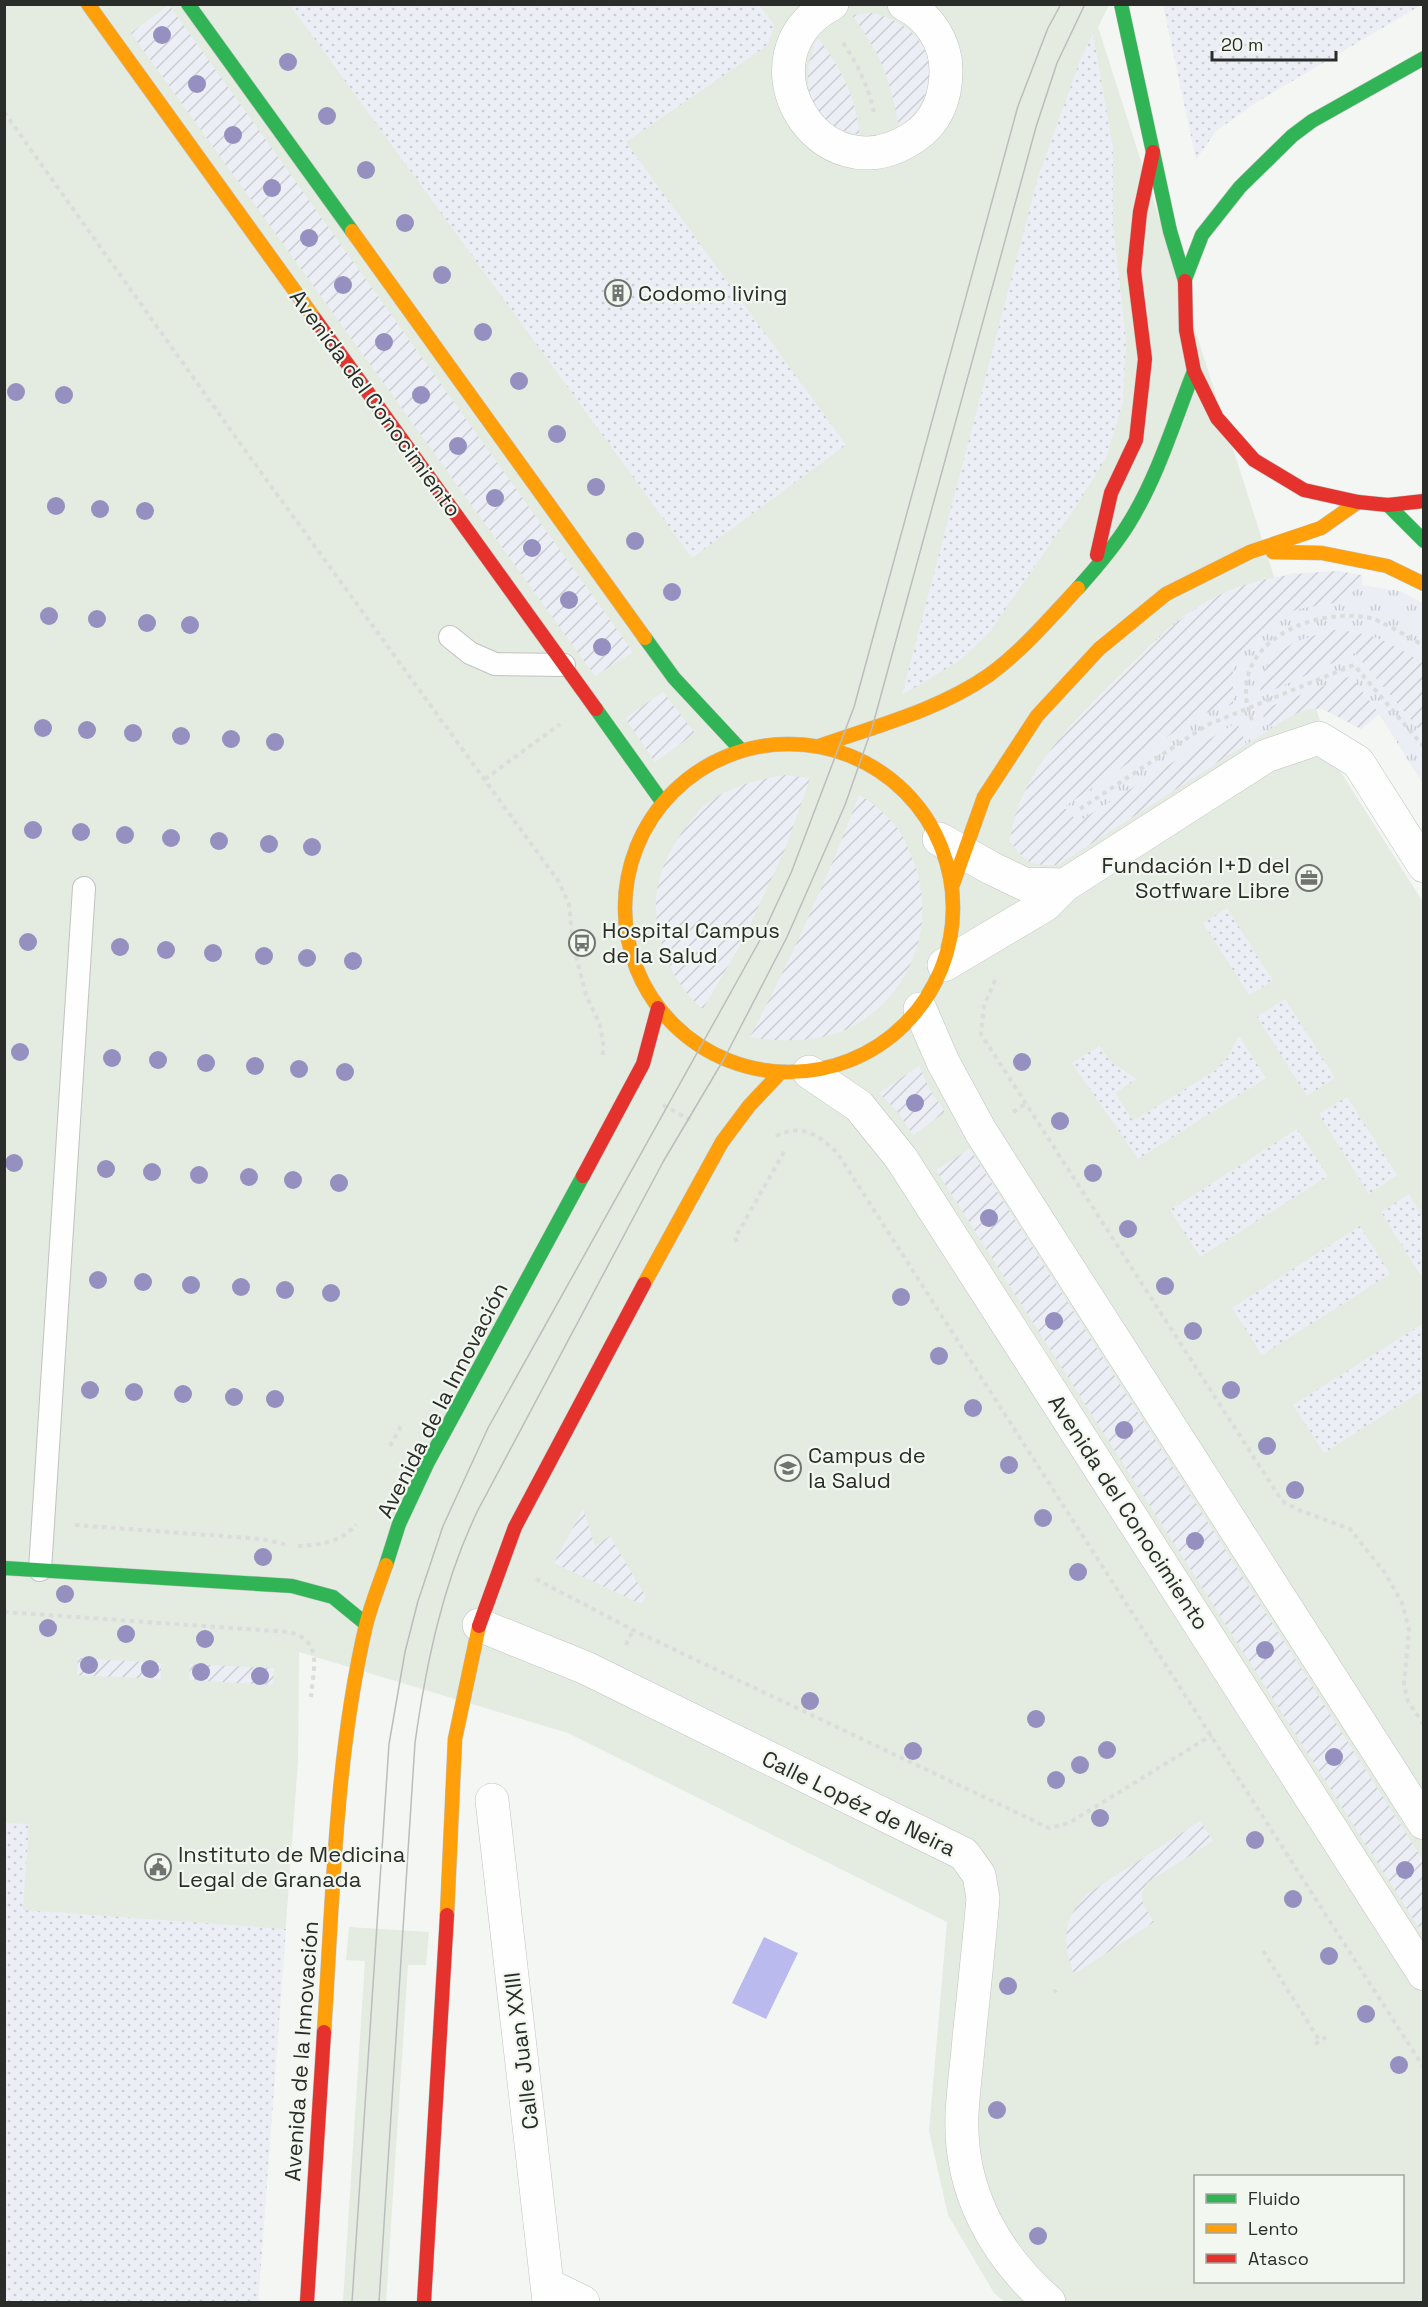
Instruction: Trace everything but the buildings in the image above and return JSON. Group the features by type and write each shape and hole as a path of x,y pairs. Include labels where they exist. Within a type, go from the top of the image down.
{"main road":[{"name":"Avenida del Conocimiento","path":"88,4 663,802"},
{"path":"188,4 670,673 741,750"},
{"path":"1122,9 1170,231 1185,279 1186,330 1194,371 1217,418 1254,460 1304,490 1358,502 1388,505 1424,501"},
{"path":"1185,279 1202,235 1240,187 1292,135 1312,121 1424,58"},
{"path":"1092,574 1111,493 1136,440 1145,359 1134,271 1140,212 1153,152"},
{"path":"819,746 904,718 979,681 1028,641 1092,574 1136,510 1165,447 1194,371"},
{"path":"953,884 951,846 1037,716 1099,649 1166,594 1250,552 1321,528 1358,502"},
{"path":"1388,505 1424,541"},
{"path":"1250,552 1322,553 1387,566 1424,584"},
{"path":"772,744 819,746 861,760 896,782 951,846 954,921 944,965 920,1009 896,1035 866,1054 842,1064 795,1072 751,1068 699,1047 681,1033 658,1008 640,978 628,944 625,892 636,847 663,802 692,776 741,750 772,744"},
{"name":"Avenida de la Innovación","path":"307,2302 339,1799 347,1729 366,1624 399,1524 427,1464 643,1064 658,1008"},
{"path":"424,2302 445,1973 456,1739 479,1625 515,1527 723,1138 752,1101 795,1072"},
{"path":"4,1568 292,1586 333,1597 366,1624"}],"street":[{"path":"822,7 806,24 793,48 788,66 790,93 802,118 823,139 848,151 883,152 901,146 924,131 936,116 946,90 946,57 935,31 914,9 904,4"},
{"path":"944,965 1046,905 1065,885 1266,756 1319,738 1358,762 1424,866"},
{"path":"951,846 1024,884 1065,885"},
{"path":"920,1009 943,1062 981,1132 1424,1823"},
{"name":"Avenida del Conocimiento","path":"795,1072 859,1106 902,1158 1424,1974"},
{"name":"Calle Lopéz de Neira","path":"479,1625 594,1672 964,1854 979,1875 983,1898 961,2116 965,2163 973,2196 984,2224 1017,2272 1049,2302"},
{"name":"Calle Juan XXIII","path":"492,1800 549,2294"},
{"path":"549,2294 583,2302"}],"lane":[{"path":"450,637 470,653 495,664 564,665"},
{"path":"40,1570 84,888"}],"path":[{"path":"843,42 854,58 871,97 876,119"},
{"path":"4,112 247,453 559,882 568,904 573,944 586,994 600,1024 604,1048 601,1059"},
{"path":"1266,756 1247,708 1247,673 1265,645 1281,633 1289,628 1328,617 1367,617 1424,646"},
{"path":"485,779 561,724"},
{"path":"996,976 984,1006 981,1034 1281,1501 1350,1529 1385,1573 1402,1604 1409,1630 1404,1685 1408,1701 1424,1725"},
{"path":"658,1102 695,1123"},
{"path":"771,1142 777,1134 802,1130 822,1137 838,1154 1424,2068"},
{"path":"737,1242 735,1238 784,1152"},
{"path":"64,1524 262,1539 283,1543"},
{"path":"537,1569 533,1578 633,1630 1049,1828 1069,1823 1212,1735"},
{"path":"4,1612 289,1632 300,1635 309,1641 314,1652 311,1699"},
{"path":"1263,1951 1320,2041"},
{"path":"1315,2044 1326,2037"}],"shaded area":[{"path":"5,5 1109,5 1098,27 1332,758 1423,902 1423,2302 1005,2302 994,2293 948,2215 929,2131 947,1922 568,1733 299,1652 298,1761 258,2302 5,2302"},
{"path":"349,1927 429,1932 426,1965 408,1965 386,2302 343,2302 365,1961 346,1960"}],"green space":[{"path":"1423,4 1257,102 1216,131 1196,160 1163,5"},
{"path":"169,5 633,652 595,676 131,33"},
{"name":"Codomo living","path":"290,5 759,5 774,25 768,45 626,142 846,445 692,558"},
{"path":"873,13 895,21 911,32 923,45 929,61 930,77 925,95 915,112 899,128 883,68 871,43 852,15"},
{"path":"1093,34 1113,147 1113,224 1126,340 1123,402 1107,456 1077,505 989,633 959,661 902,695 1038,177 1081,58"},
{"path":"818,38 834,61 851,95 860,135 840,129 826,119 817,110 812,99 808,88 809,63"},
{"path":"1338,571 1362,575 1362,585 1339,602 1298,609 1273,620 1251,640 1233,670 1233,704 1199,715 1064,807 1078,822 1237,722 1246,744 1058,865 1030,862 1020,854 1010,841 1025,791 1038,768 1070,726 1165,632 1198,607 1240,586 1288,575"},
{"path":"1294,573 1362,575 1362,585 1400,591 1423,603 1423,784 1379,714 1361,729 1321,708 1300,710 1058,865 1035,863 1025,859 1010,841 1025,790 1038,767 1054,746 1090,705 1188,612 1232,590"},
{"path":"1334,630 1371,636 1423,663 1423,734 1355,653 1260,696 1266,668 1273,658 1294,643"},
{"path":"1351,676 1379,714 1361,729 1335,715 1317,709 1299,712 1273,727 1264,723 1263,709"},
{"path":"663,692 695,733 655,762 625,718"},
{"path":"785,775 810,778 786,847 742,942 703,1009 680,983 664,950 656,914 656,896 661,872 679,836 704,806 732,789"},
{"path":"859,795 882,812 900,832 918,877 922,901 922,925 907,970 894,991 877,1009 845,1030 819,1038 777,1040 750,1037 808,918"},
{"path":"1227,908 1273,981 1249,995 1203,923"},
{"path":"1285,999 1335,1078 1307,1096 1257,1017"},
{"path":"1239,1036 1266,1078 1138,1159 1072,1063 1099,1046 1111,1062 1137,1079 1115,1093 1133,1121 1216,1070 1227,1058"},
{"path":"919,1066 930,1090 945,1112 913,1135 897,1111 879,1093"},
{"path":"1347,1097 1397,1175 1369,1194 1319,1114"},
{"path":"1297,1129 1328,1176 1200,1257 1170,1210"},
{"path":"970,1149 1423,1860 1423,1934 936,1170"},
{"path":"1409,1194 1423,1217 1423,1279 1381,1212"},
{"path":"1360,1226 1390,1274 1262,1355 1232,1308"},
{"path":"1422,1324 1423,1390 1324,1453 1293,1405"},
{"path":"583,1509 595,1546 610,1536 646,1597 641,1604 554,1563"},
{"path":"78,1658 161,1663 161,1679 77,1675"},
{"path":"190,1664 274,1668 273,1685 189,1680"},
{"path":"1200,1821 1213,1841 1148,1882 1144,1888 1143,1902 1154,1922 1074,1974 1067,1951 1066,1932 1072,1914 1086,1895"},
{"path":"4,1823 29,1824 23,1910 286,1929 258,2302 5,2302"}],"water":[{"path":"764,1937 798,1953 766,2019 732,2003"}],"tram line":[{"path":"352,2302 389,1744 405,1652 418,1601 443,1526 488,1428 760,940 791,873 854,707 1018,106 1048,28 1061,4"},
{"path":"379,2302 415,1743 431,1654 446,1595 478,1510 663,1162 724,1059 787,937 845,805 872,728 1036,127 1057,63 1085,4"}],"traffic: fast":[{"path":"188,4 352,231"},
{"path":"1121,4 1170,231 1185,281"},
{"path":"1185,279 1202,235 1240,187 1292,136 1312,121 1424,58"},
{"path":"1078,588 1118,540 1149,487 1194,371"},
{"path":"1388,505 1424,541"},
{"path":"645,638 674,678 741,750"},
{"path":"596,709 663,803"},
{"path":"386,1565 399,1524 427,1464 583,1176"},
{"path":"4,1568 292,1586 333,1597 366,1624"}],"traffic: slow":[{"path":"88,4 315,319"},
{"path":"352,231 645,638"},
{"path":"953,884 984,797 1037,716 1099,649 1166,594 1250,552 1321,528 1358,502"},
{"path":"1273,552 1322,553 1387,566 1424,584"},
{"path":"819,746 928,708 970,687 1013,656 1078,588"},
{"path":"789,744 821,747 852,756 880,771 905,792 926,817 941,845 950,876 953,908 950,940 941,971 926,999 905,1024 880,1045 852,1060 821,1069 789,1072 757,1069 726,1060 698,1045 673,1024 652,999 637,971 628,940 625,908 628,876 637,845 652,817 673,792 698,771 726,756 757,747 789,744"},
{"path":"644,1284 722,1142 749,1106 780,1073"},
{"path":"324,2032 341,1777 366,1625 386,1565"},
{"path":"447,1915 455,1739 479,1626"}],"traffic: jam":[{"path":"1097,555 1111,493 1136,440 1145,359 1134,271 1140,212 1153,152"},
{"path":"1185,281 1186,330 1194,371 1217,418 1254,460 1304,490 1358,502 1388,505 1424,501"},
{"path":"315,319 596,709"},
{"path":"583,1176 643,1064 658,1008"},
{"path":"479,1626 515,1527 644,1284"},
{"path":"424,2302 447,1915"},
{"path":"307,2302 324,2032"}],"place":[{"name":"Codomo living","path":"618,293"},
{"name":"Fundación I+D del Sotfware Libre","path":"1309,878"},
{"name":"Hospital Campus de la Salud","path":"582,943"},
{"name":"Campus de la Salud","path":"788,1468"},
{"name":"Instituto de Medicina Legal de Granada","path":"158,1867"}]}
